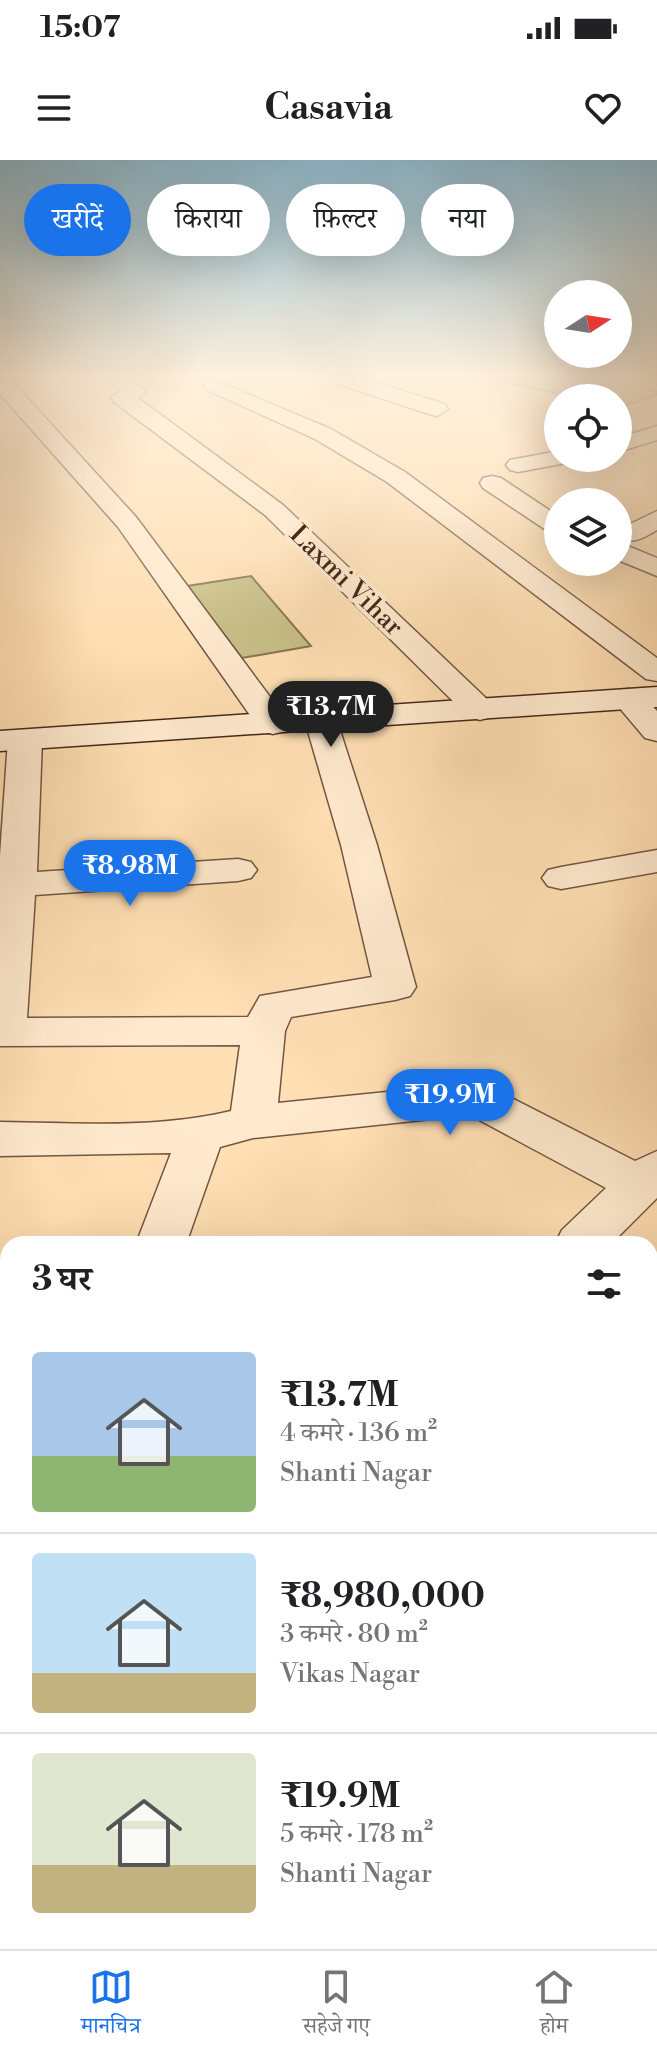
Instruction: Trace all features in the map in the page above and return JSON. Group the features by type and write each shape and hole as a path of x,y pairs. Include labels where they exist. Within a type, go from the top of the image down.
{"street":[{"path":"72,461 127,522 273,724"},
{"name":"Laxmi Vihar","path":"209,461 274,510 480,710"},
{"path":"370,461 396,477 657,672"},
{"path":"518,465 538,461"},
{"path":"492,483 544,518"},
{"path":"632,536 657,519"},
{"path":"632,548 657,568"},
{"path":"263,1031 2,1032 17,885 12,740 642,698 657,731"},
{"path":"253,1122 263,1031 275,1006 395,987 359,845 321,721"},
{"path":"561,878 657,861"},
{"path":"17,885 238,870"},
{"path":"0,1139 82,1140 201,1135 253,1122 476,1099 649,1177 588,1236"},
{"path":"164,1236 201,1135"}],"shaded area":[{"path":"251,576 311,646 242,658 187,586"}]}
